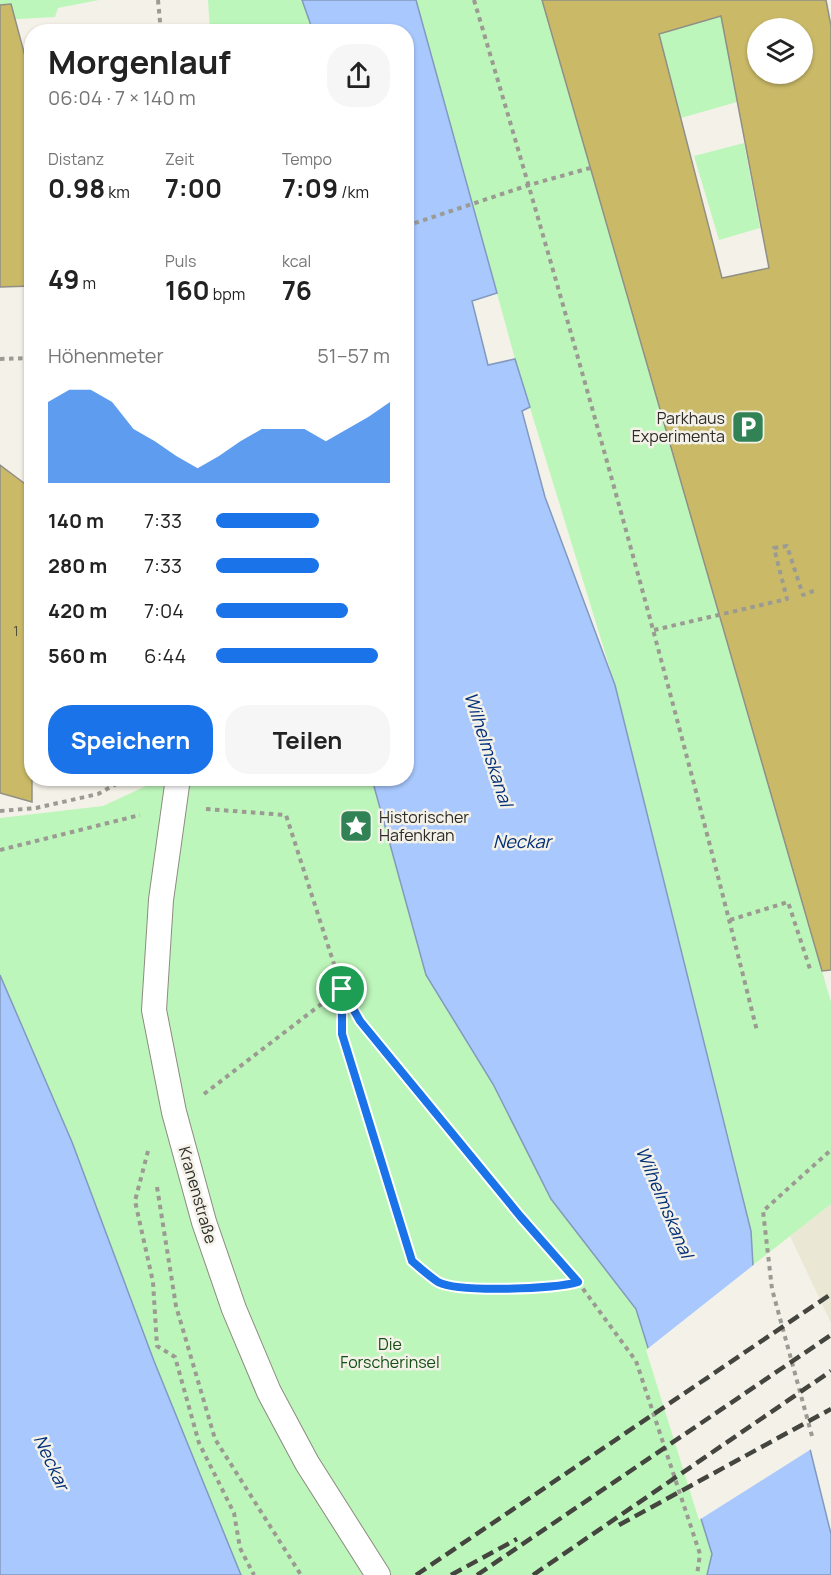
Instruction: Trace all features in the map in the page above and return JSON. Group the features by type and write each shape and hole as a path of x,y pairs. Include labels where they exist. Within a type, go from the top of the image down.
{"lane":[{"name":"Kranenstraße","path":"177,786 161,900 154,1010 175,1116 204,1222 230,1298 269,1392 307,1463 378,1575"}],"path":[{"path":"158,0 160,24"},
{"path":"474,0 529,185 654,630 758,1031"},
{"path":"414,223 529,185 590,168"},
{"path":"0,359 24,358"},
{"path":"654,630 787,599 774,548 787,546 803,594 816,590"},
{"path":"0,811 36,808 98,794 112,786"},
{"path":"0,850 175,807 286,815 342,989 360,1021 520,1216 578,1282 636,1361 700,1554 697,1575"},
{"path":"730,920 788,902 810,972"},
{"path":"175,1116 342,989"},
{"path":"342,989 342,1034 412,1261 440,1283 480,1288 564,1286 578,1282"},
{"path":"152,1156 150,1144 135,1201 153,1282 157,1346 175,1357 199,1443 234,1513 240,1548 254,1575"},
{"path":"812,1436 772,1289 763,1210 831,1150"},
{"path":"155,1179 176,1306 215,1439 301,1575"}],"shaded area":[{"path":"831,1204 831,1323 790,1236"}],"green space":[{"path":"0,0 99,0 58,8 55,17 0,20"},
{"path":"208,0 302,0 311,24 210,24"},
{"path":"416,0 542,0 831,1002 831,1204 753,1265 751,1231 615,685 515,359"},
{"path":"721,16 737,102 681,118 659,34"},
{"path":"744,143 760,228 719,240 694,156"},
{"name":"Die Forscherinsel","path":"146,786 374,786 426,975 493,1084 551,1199 636,1309 712,1554 707,1575 241,1575 154,1361 72,1142 0,975 0,818 103,806"}],"water":[{"name":"Neckar","path":"302,0 416,0 497,293 472,301 488,365 515,359 530,407 522,411 545,497 615,685 751,1231 753,1265 810,1449 831,1534 831,1575 707,1575 712,1554 636,1309 551,1199 493,1084 426,975 374,786 414,786 414,24 311,24"},
{"path":"0,975 72,1142 154,1361 241,1575 0,1575"}],"pier":[{"path":"756,1263 813,1448 699,1520 646,1350"}],"building":[{"name":"Parkhaus Experimenta","path":"542,0 826,0 831,26 831,970 822,971","holes":["721,16 769,268 722,278 659,34"]},
{"path":"11,4 24,52 24,286 0,287 0,5"},
{"path":"0,465 24,483 24,786 32,786 32,802 0,793"}],"railway":[{"path":"416,1575 831,1294"},
{"path":"477,1575 831,1335"},
{"path":"533,1575 831,1371"},
{"path":"619,1525 831,1409"},
{"path":"451,1575 517,1539"}],"place":[{"name":"Parkhaus Experimenta","path":"748,427"},
{"name":"Historischer Hafenkran","path":"356,826"}],"route":[{"path":"342,989 360,1021 520,1216 578,1282 564,1286 480,1288 440,1283 412,1261 342,1034 342,989"}],"water label":[{"name":"Wilhelmskanal","path":"489,749"},
{"name":"Wilhelmskanal","path":"665,1202"}]}
